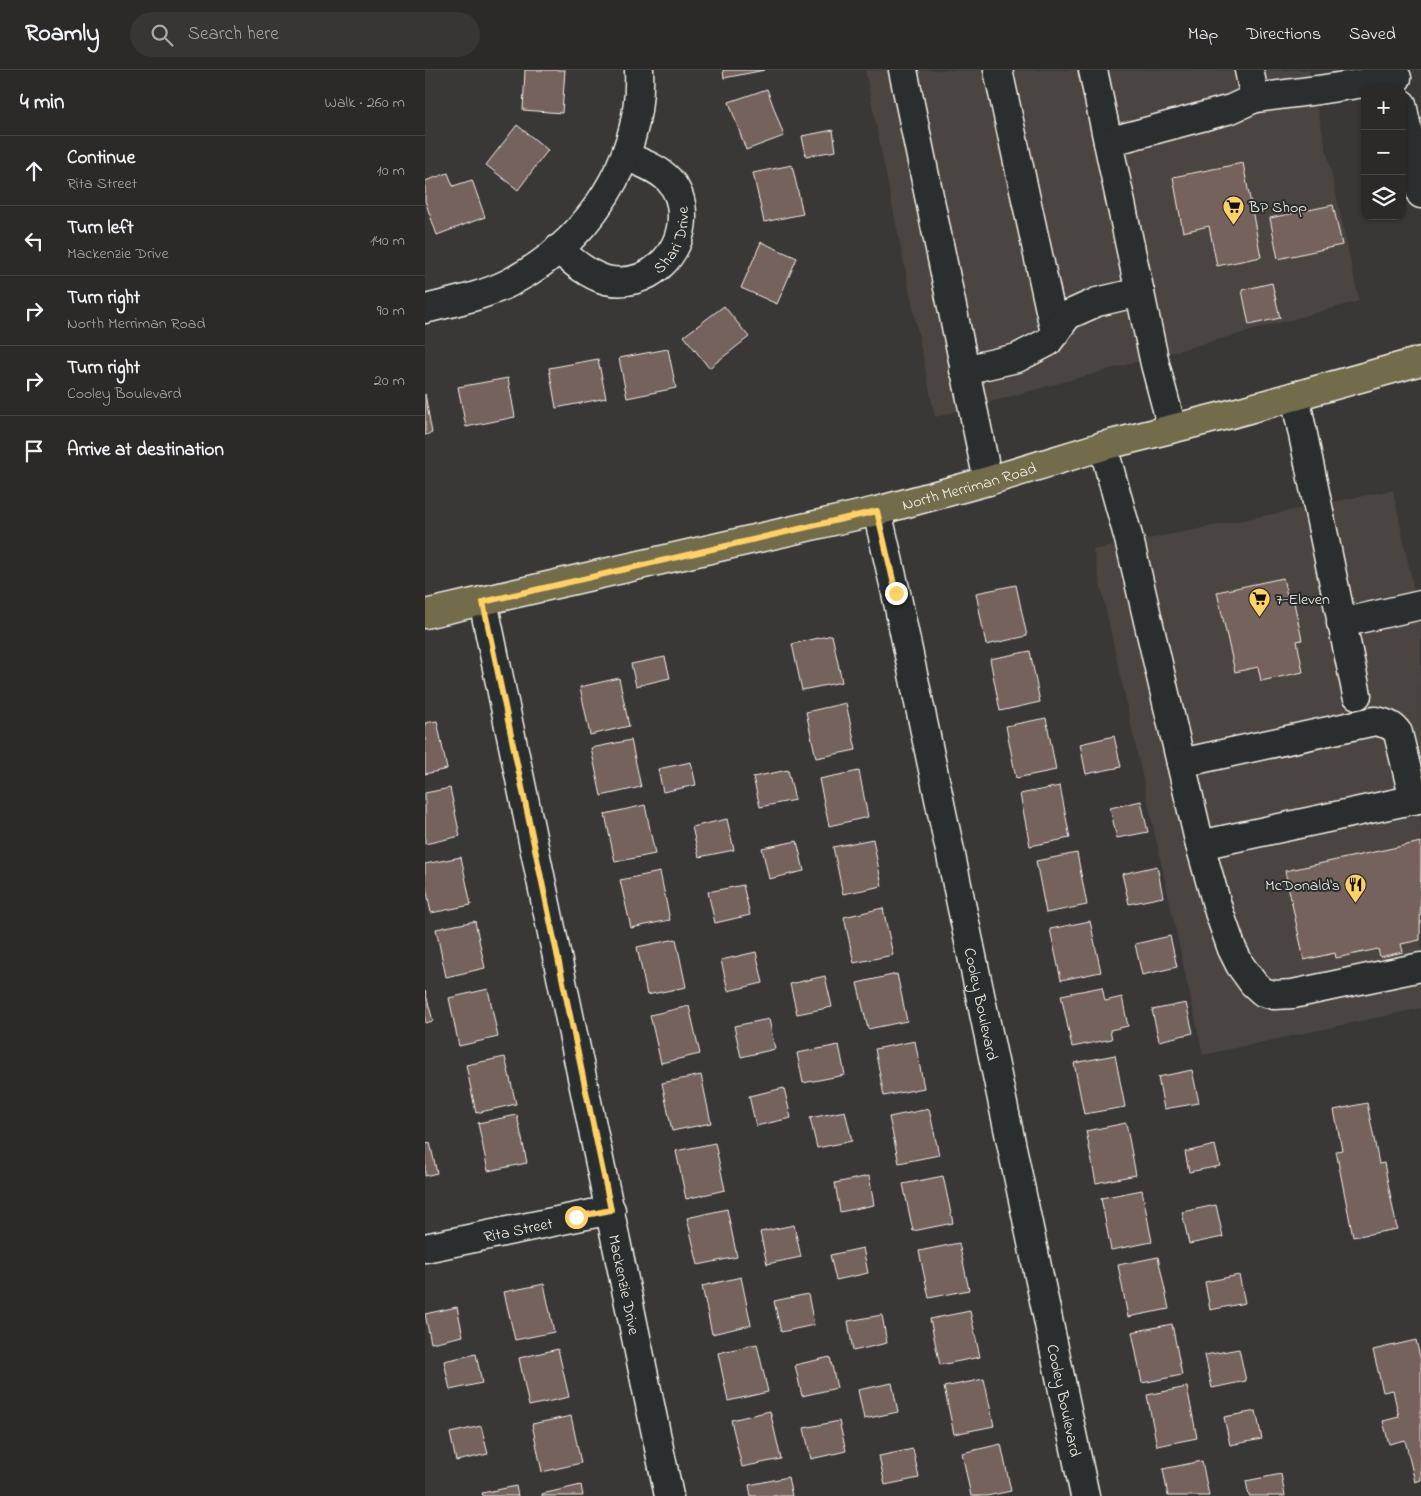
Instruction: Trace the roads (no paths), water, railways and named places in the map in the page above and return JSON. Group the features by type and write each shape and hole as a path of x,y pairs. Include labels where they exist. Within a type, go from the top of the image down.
{"main road":[{"name":"North Merriman Road","path":"425,614 877,511 988,481 1103,446 1227,415 1421,361"}],"street":[{"path":"425,309 474,297 508,283 545,261 575,234 609,190 626,156 634,125 640,84 639,70"},
{"path":"903,70 988,481"},
{"path":"998,70 1055,333"},
{"path":"1093,70 1155,364 1172,428"},
{"path":"1249,70 1255,98"},
{"path":"1108,142 1231,109 1255,98 1397,79"},
{"path":"1406,123 1421,194"},
{"name":"Shari Drive","path":"558,249 588,272 608,280 623,280 651,274 671,254 678,241 682,224 682,206 677,191 669,180 660,173 626,156"},
{"path":"964,370 1017,358 1048,342 1068,316 1097,302 1140,292"},
{"path":"1295,396 1357,695"},
{"path":"1103,446 1130,543 1200,845 1219,912 1240,964 1253,983 1263,992 1274,995 1293,994 1421,967"},
{"name":"Cooley Boulevard","path":"877,511 896,593 1085,1496"},
{"name":"Mackenzie Drive","path":"483,602 669,1496"},
{"path":"1341,623 1421,605"},
{"path":"1181,763 1375,721 1386,723 1395,728 1398,733 1417,799 1200,845"},
{"name":"Rita Street","path":"425,1248 611,1210"}],"place":[{"name":"BP Shop","path":"1233,225"},
{"name":"7-Eleven","path":"1260,617"},
{"name":"McDonald's","path":"1356,903"}]}
